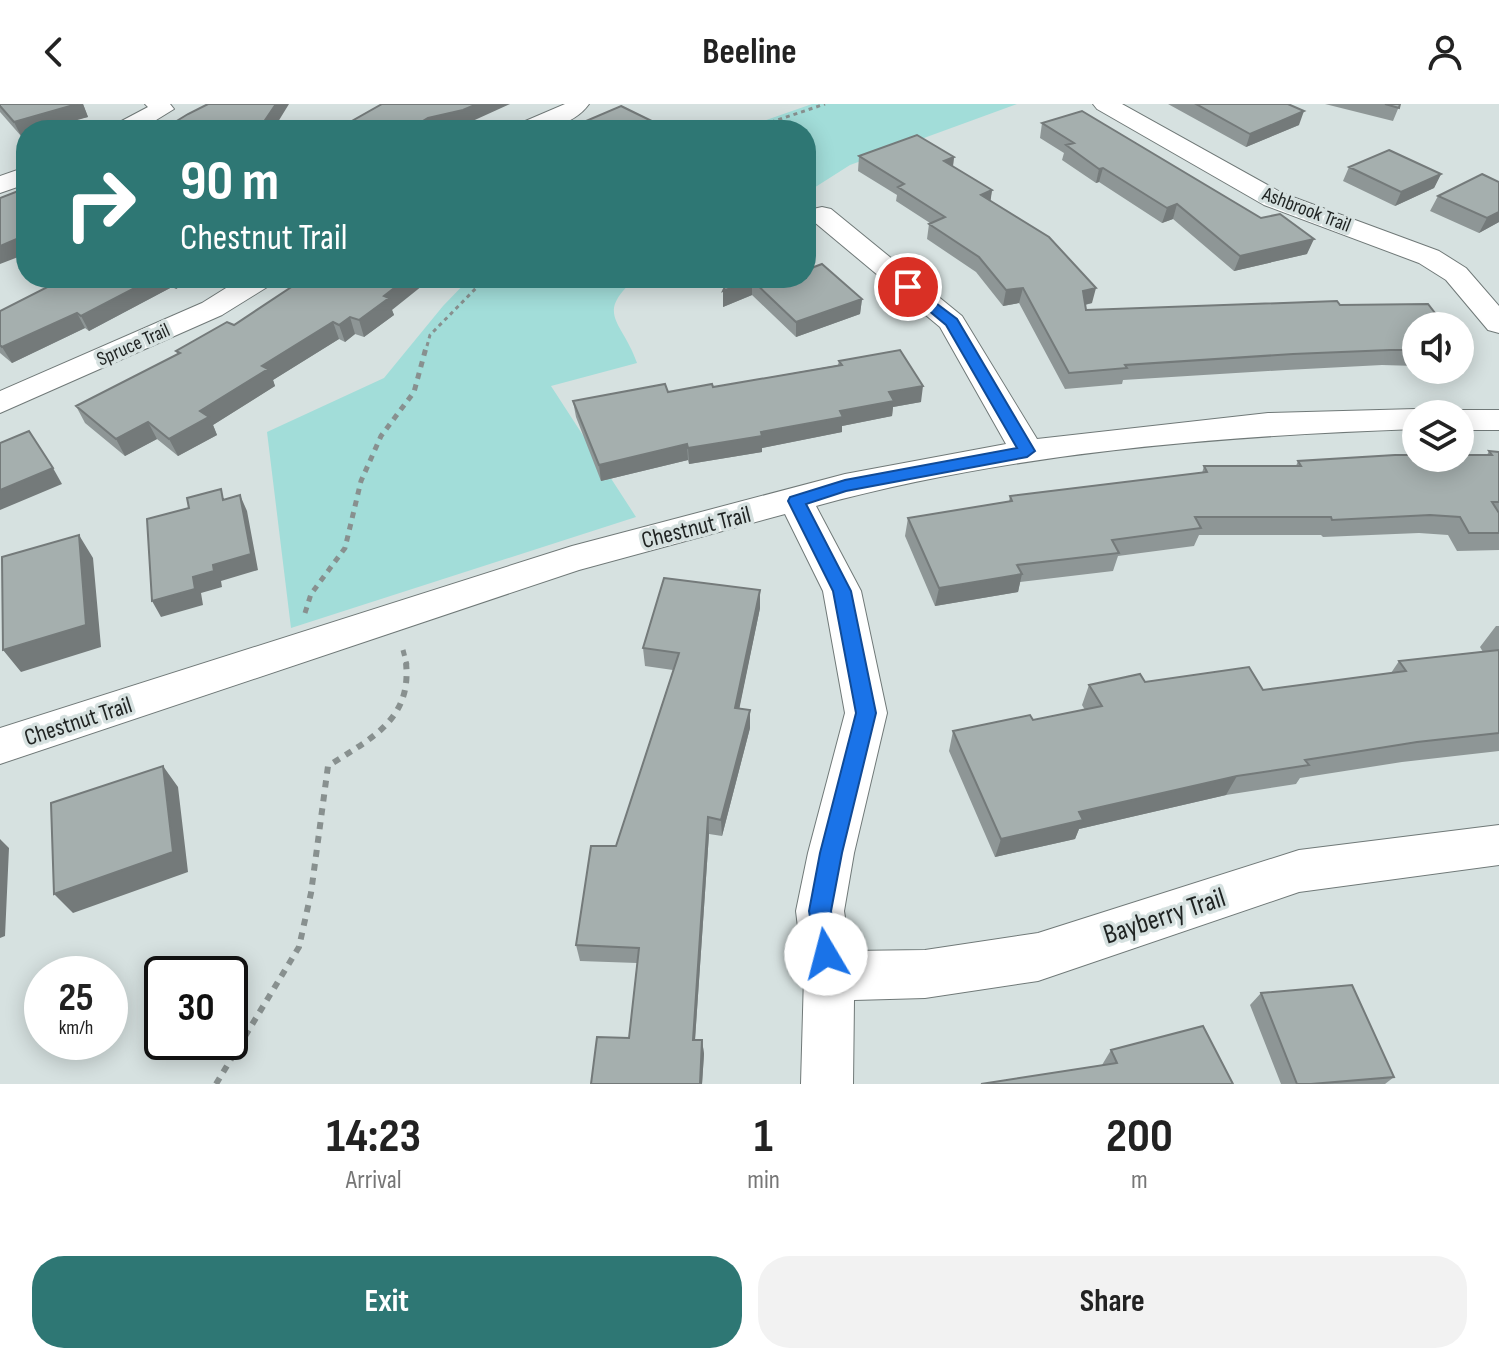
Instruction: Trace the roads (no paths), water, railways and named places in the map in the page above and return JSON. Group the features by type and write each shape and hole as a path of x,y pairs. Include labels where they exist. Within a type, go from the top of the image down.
{"street":[{"path":"547,120 573,109 577,104"},
{"name":"Ashbrook Trail","path":"1105,104 1273,199 1429,257 1456,274 1499,324"},
{"path":"139,120 160,107"},
{"path":"822,215 952,322 1027,451"},
{"name":"Spruce Trail","path":"0,403 212,309 246,288"},
{"name":"Chestnut Trail","path":"0,746 572,559 845,486 1027,451 1268,424 1402,419"},
{"path":"1474,420 1499,420"},
{"path":"796,501 842,591 866,713 831,853 820,911 829,976 827,1084"},
{"name":"Bayberry Trail","path":"829,976 925,974 1038,957 1299,871 1499,845"}]}
